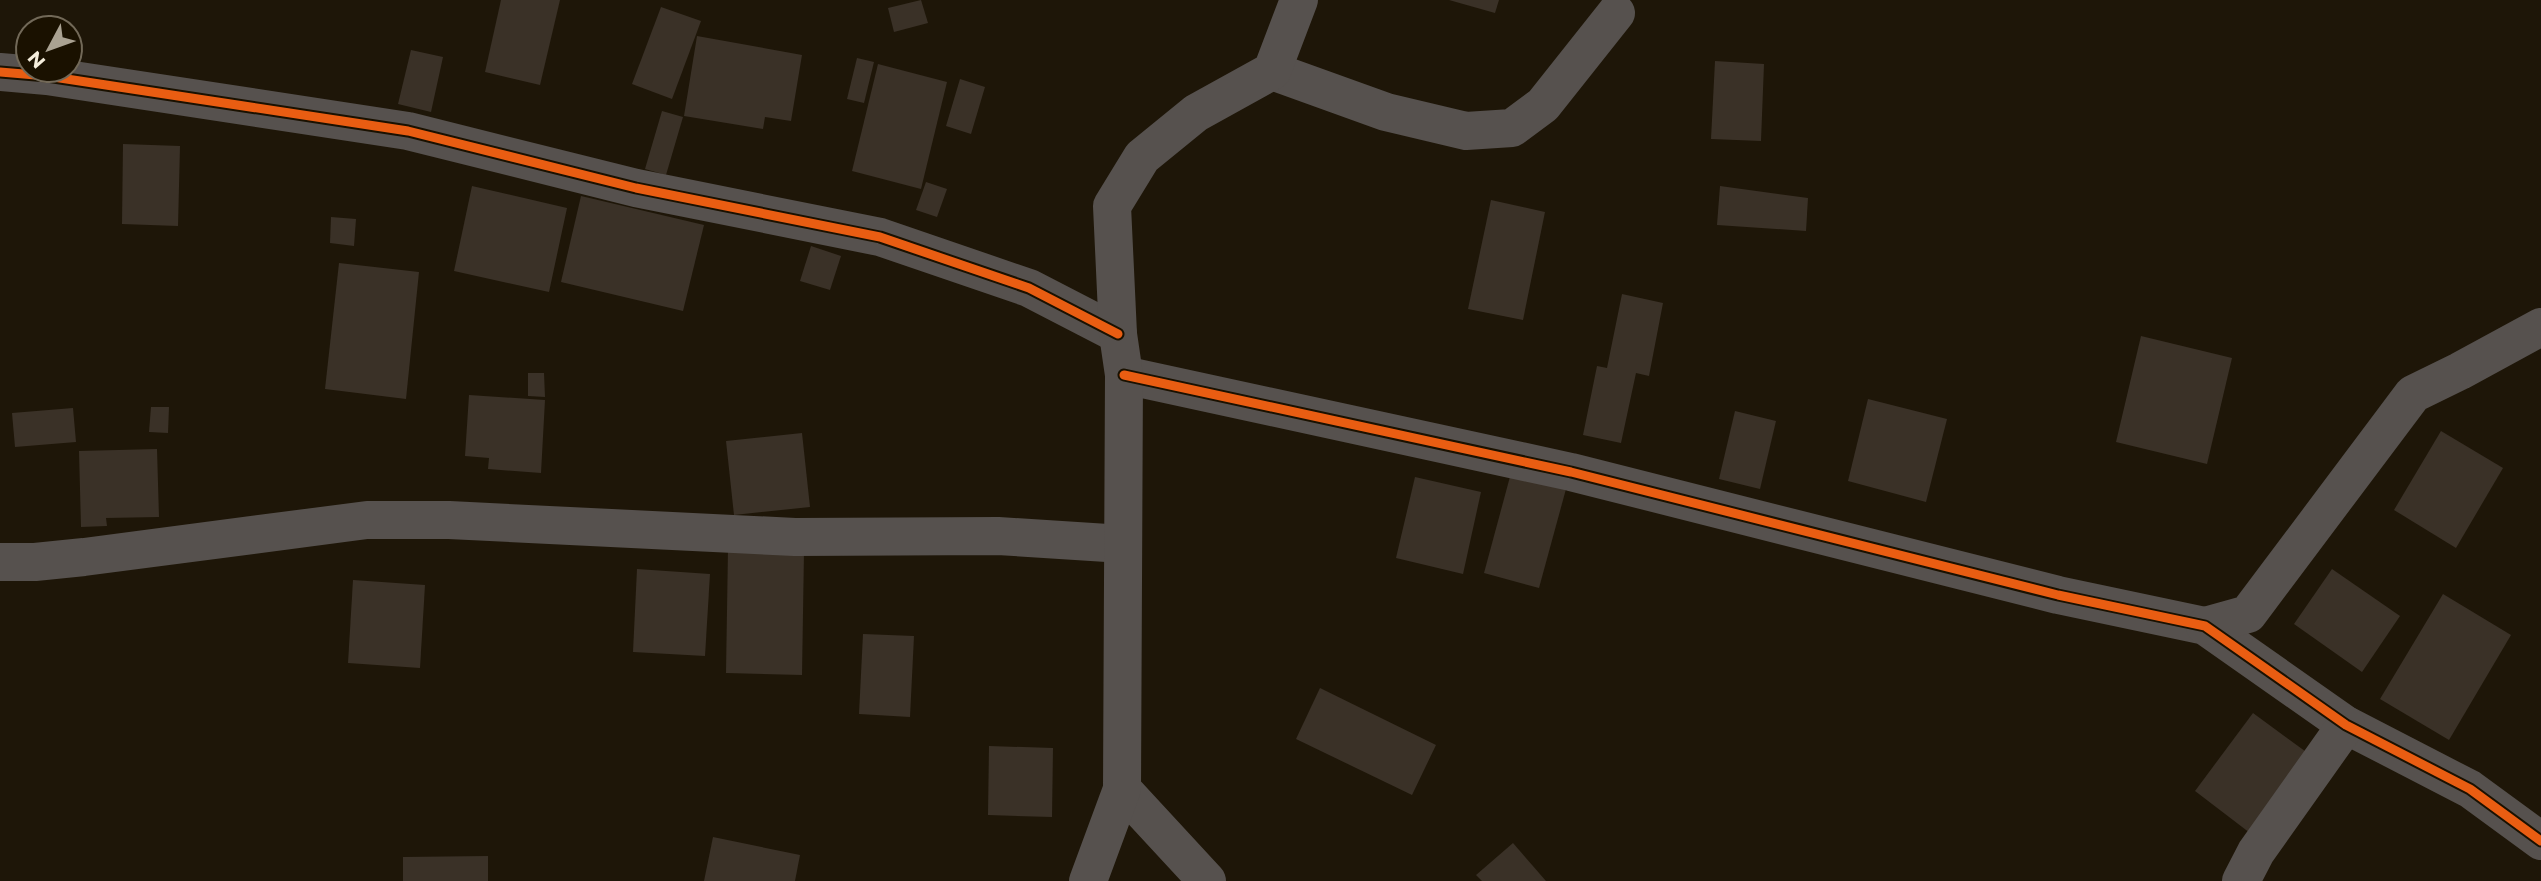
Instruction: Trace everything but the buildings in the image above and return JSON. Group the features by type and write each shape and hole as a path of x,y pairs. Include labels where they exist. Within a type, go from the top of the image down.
{"street":[{"path":"1088,881 1122,789 1124,375 1118,334 1112,206 1142,157 1196,113 1272,71 1299,0"},
{"path":"1272,71 1386,112 1453,128 1466,131 1512,128 1543,104 1616,13"},
{"path":"0,72 61,78 408,131 636,188 880,237 1029,288 1118,334"},
{"path":"2205,626 2248,614 2413,394 2541,327"},
{"path":"1124,375 1571,472 2058,595 2205,626 2346,725 2470,789 2541,841"},
{"path":"0,562 84,558 367,520 449,520 795,537 998,536 1123,544"},
{"path":"2241,881 2256,852 2346,725"},
{"path":"1122,789 1207,881"}],"cycle path":[{"path":"0,72 47,76 408,131 636,188 880,237 1029,288 1118,334"},
{"path":"1124,375 1571,472 2058,595 2205,626 2346,725 2470,789 2541,841"}]}
